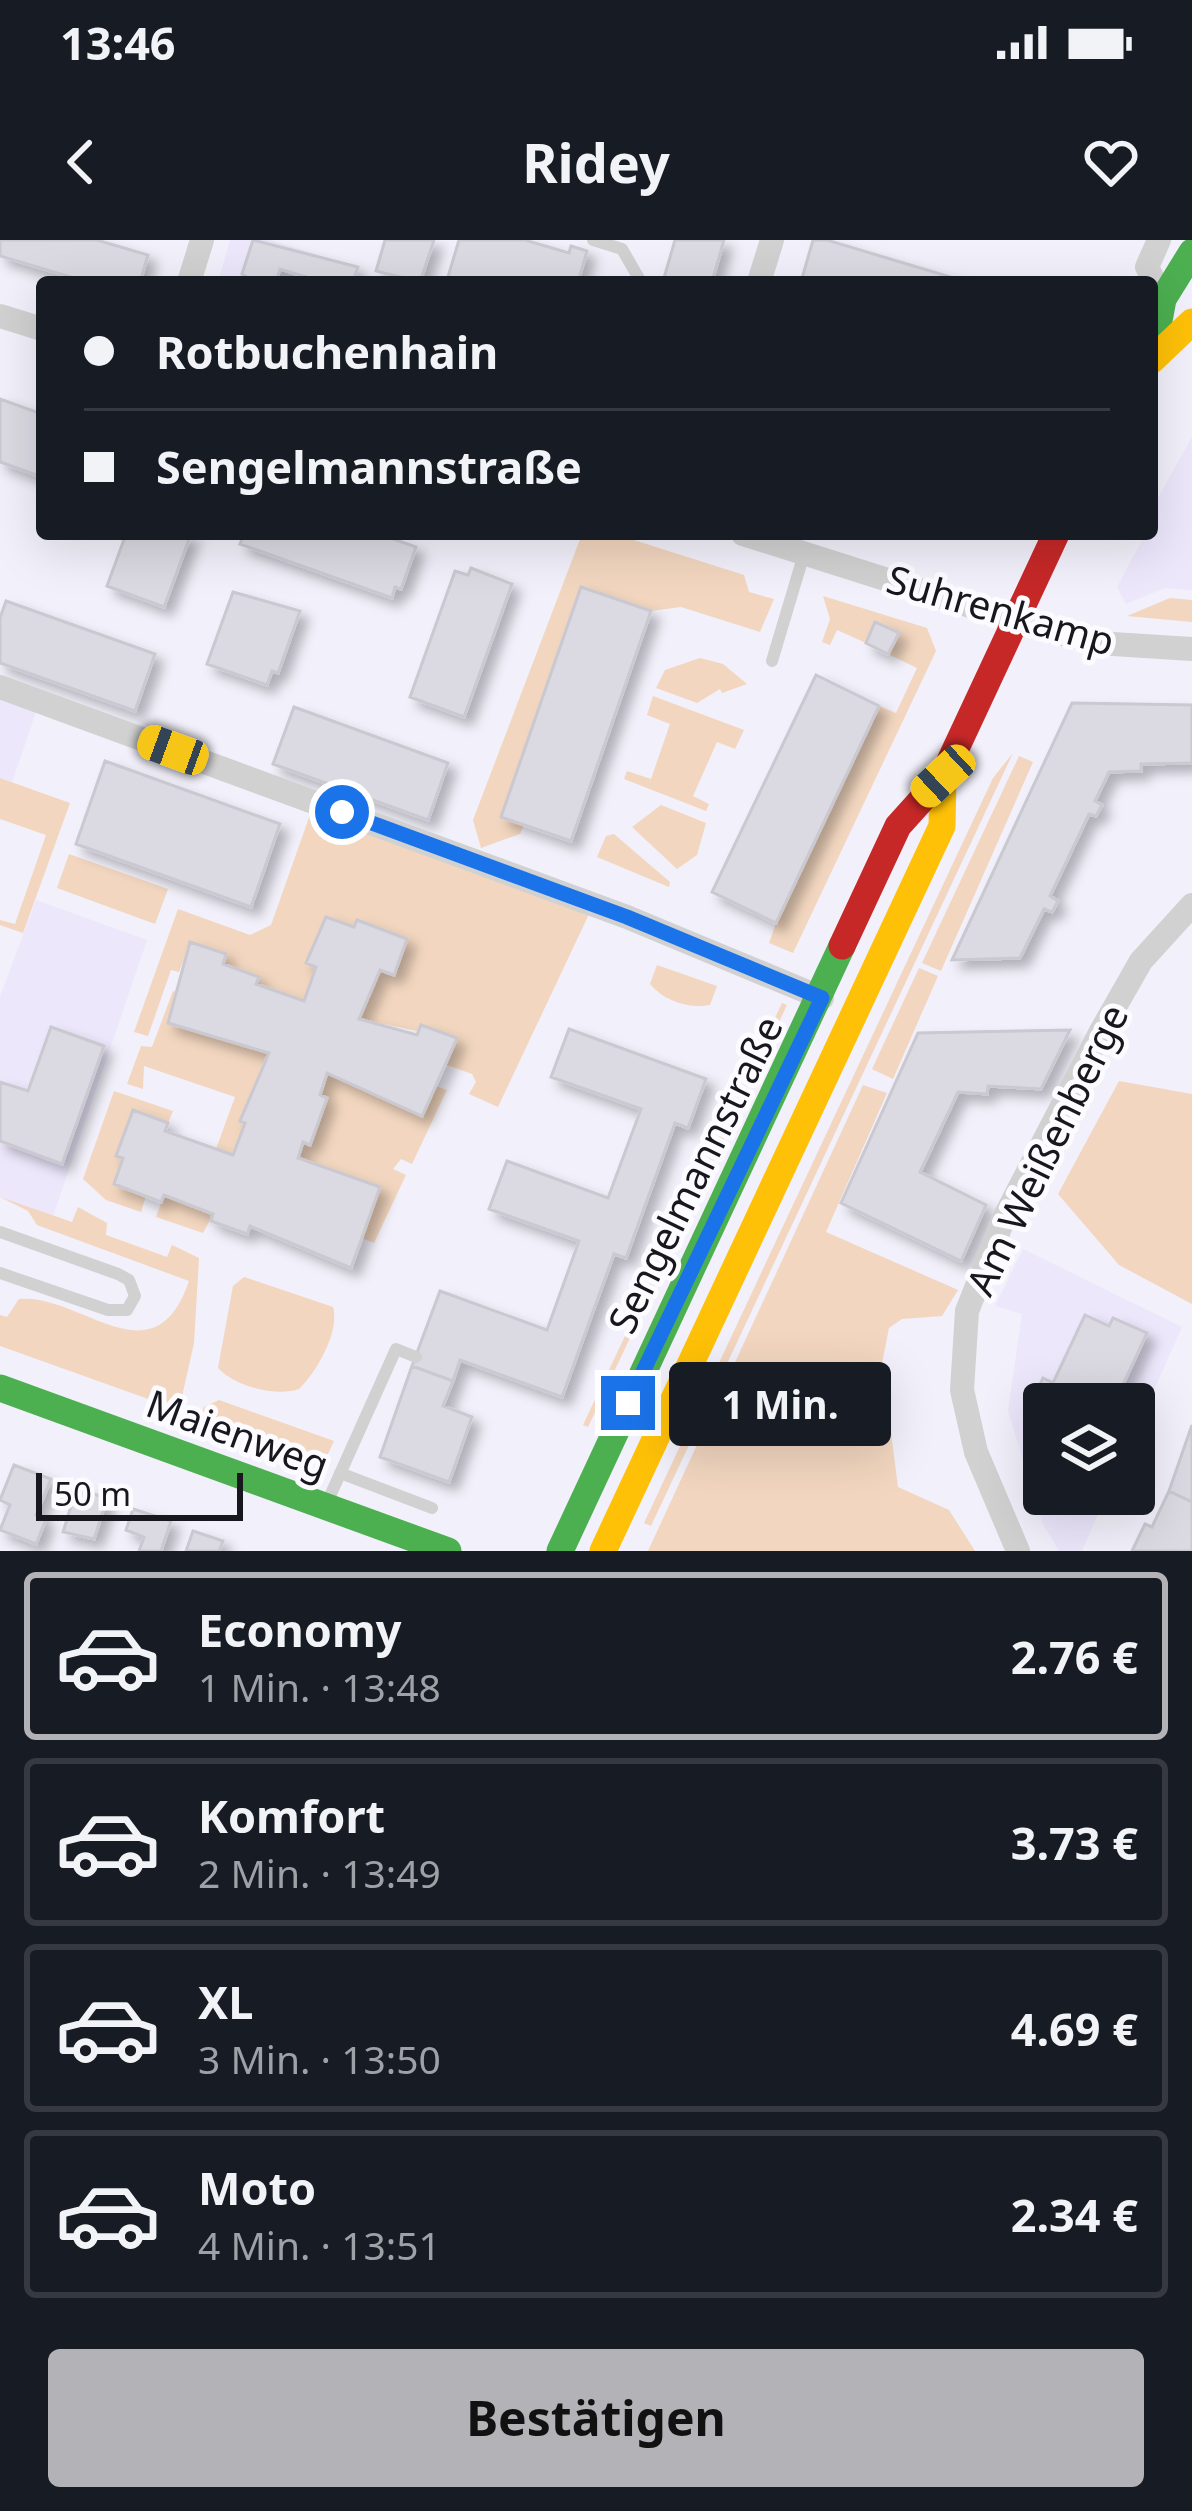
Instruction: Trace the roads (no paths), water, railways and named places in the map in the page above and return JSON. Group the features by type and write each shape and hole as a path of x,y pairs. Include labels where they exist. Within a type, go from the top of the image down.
{"main road":[{"path":"1158,326 1163,299 1192,252"},
{"path":"1158,353 1192,322"},
{"name":"Sengelmannstraße","path":"560,1551 906,811 943,776 1053,540"},
{"name":"Sengelmannstraße","path":"603,1551 942,826 943,776"},
{"name":"Maienweg","path":"0,1388 448,1551"}],"street":[{"path":"191,276 202,240"},
{"path":"761,276 772,240"},
{"path":"1152,276 1147,267 1159,240"},
{"path":"1158,289 1163,299"},
{"path":"0,316 36,327"},
{"name":"Suhrenkamp","path":"762,540 1090,640 1192,649"},
{"path":"0,687 591,904 822,998"},
{"name":"Am Weißenberge","path":"1018,1551 976,1452 962,1390 967,1310 1004,1218 1100,1033 1141,961 1192,905"}],"lane":[{"path":"593,240 622,249 637,276"},
{"path":"772,661 804,553"},
{"path":"0,1232 118,1274 128,1280 135,1296 127,1310 108,1310 0,1273"},
{"path":"325,1507 396,1348 416,1357"},
{"path":"340,1473 432,1508"}]}
